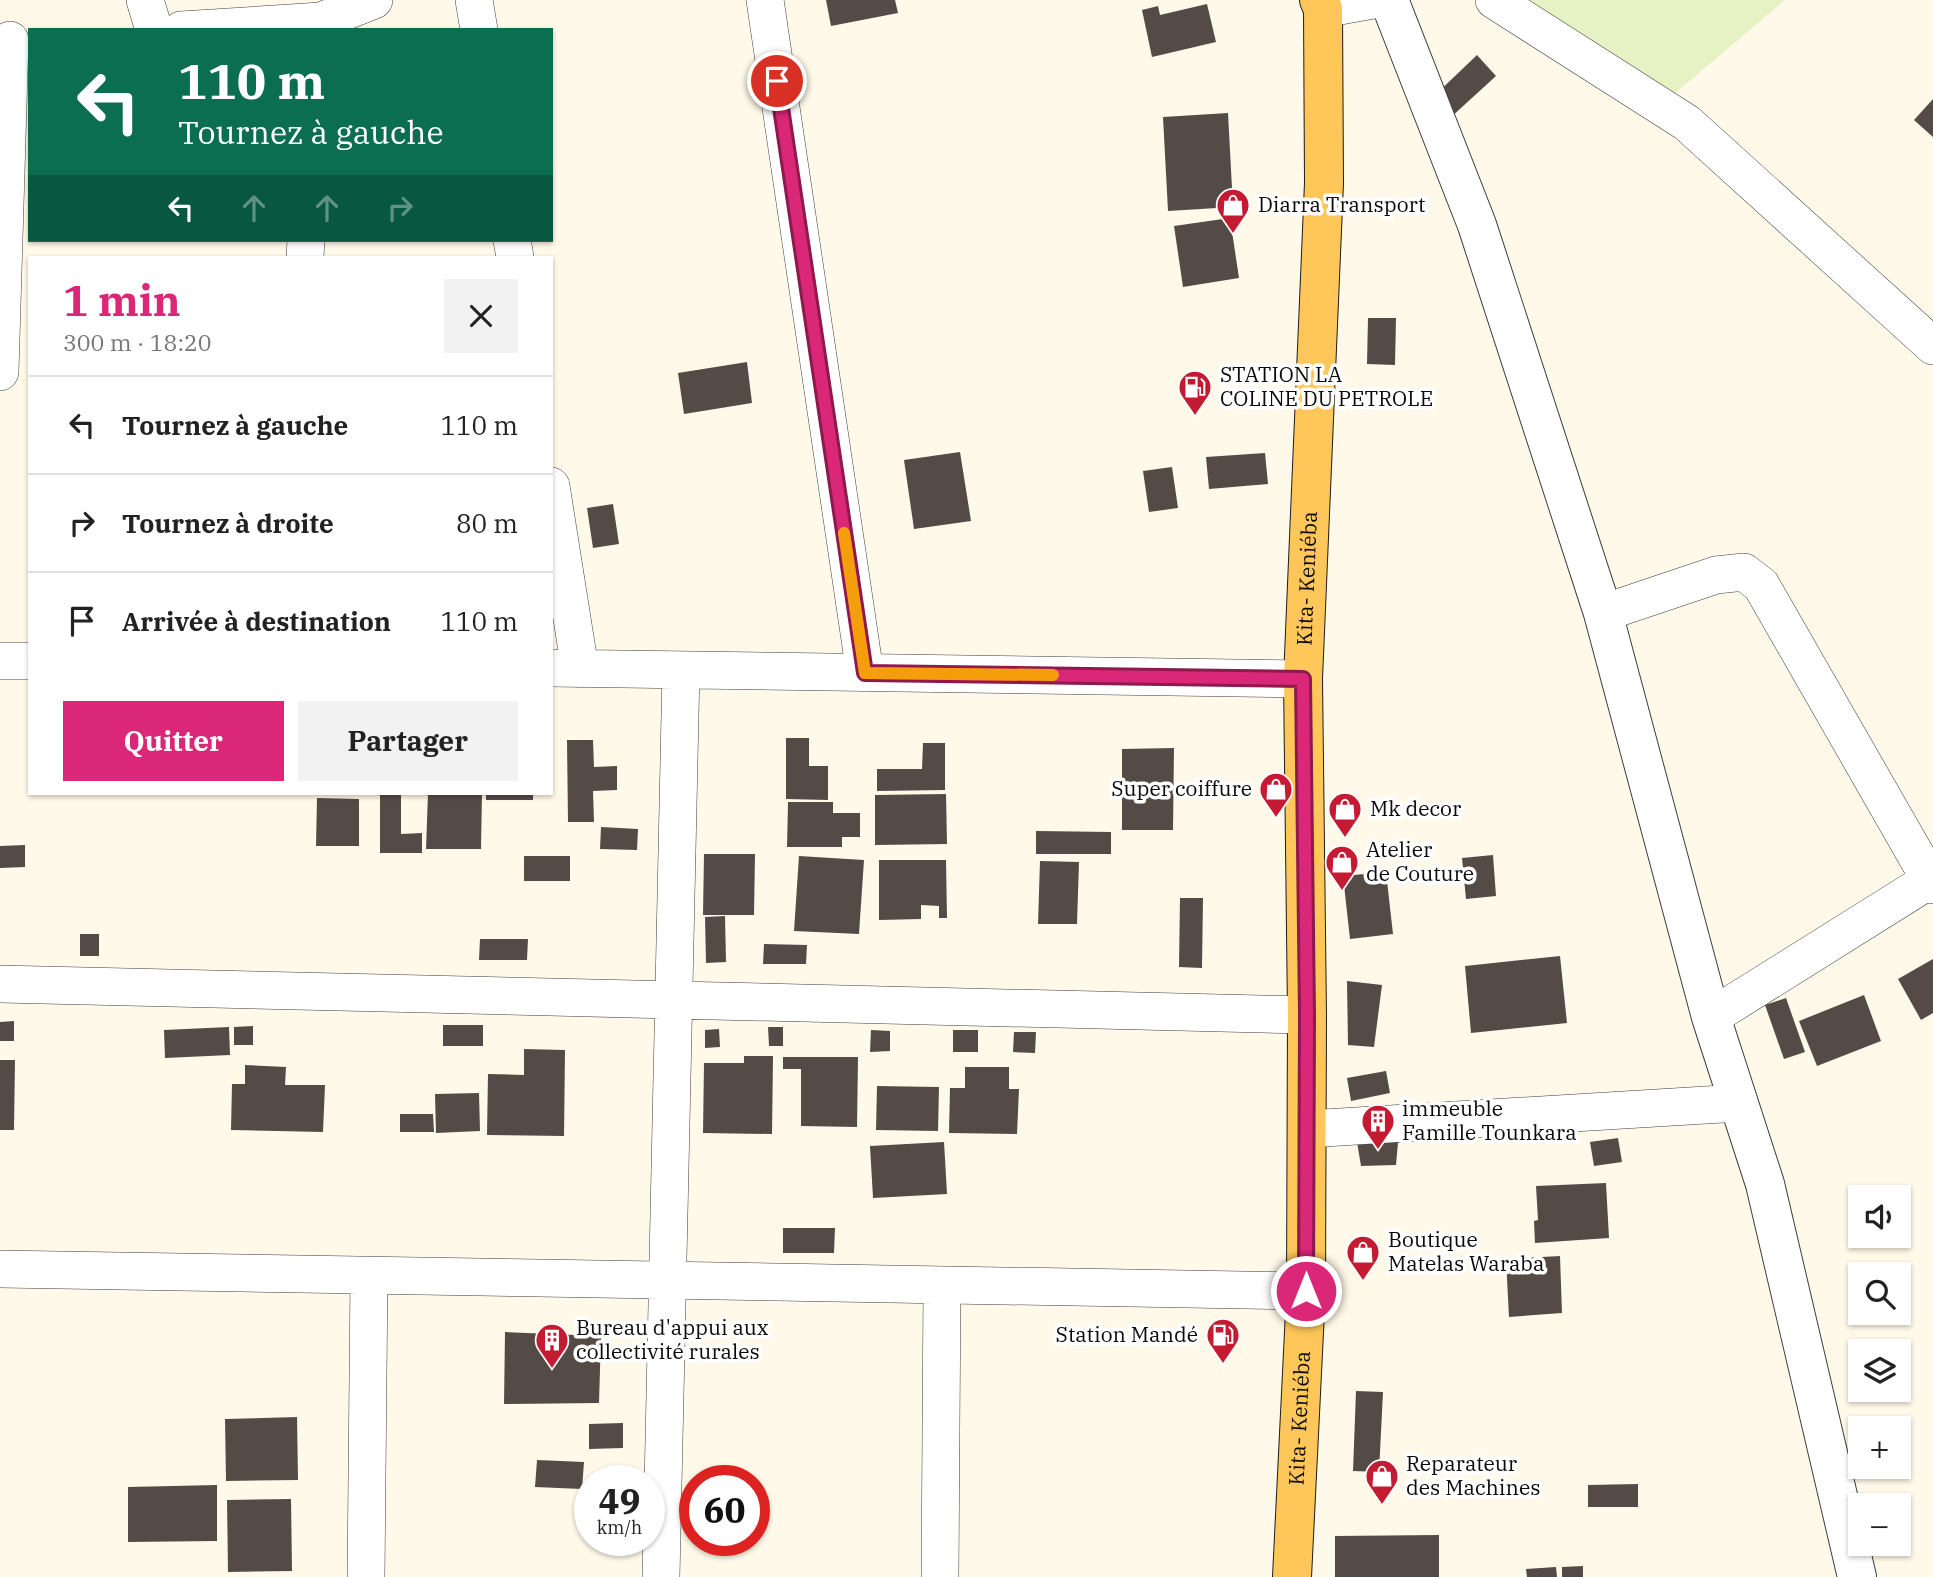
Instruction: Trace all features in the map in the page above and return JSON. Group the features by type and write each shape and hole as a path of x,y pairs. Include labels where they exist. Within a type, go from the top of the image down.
{"main road":[{"name":"Kita- Keniéba","path":"1292,1577 1306,1291 1307,1015 1303,679 1324,183 1321,4"}],"street":[{"path":"145,0 153,28"},
{"path":"250,28 320,26 374,0"},
{"path":"474,0 479,28"},
{"path":"765,0 865,673"},
{"path":"1321,4 1373,0"},
{"path":"1389,0 1477,225 1603,613 1711,1017 1765,1184 1857,1577"},
{"path":"1494,0 1687,123 1933,346"},
{"path":"0,372 13,40"},
{"path":"553,510 566,668 1303,679"},
{"path":"1603,613 1716,575 1744,572 1761,585 1932,882 1711,1017"},
{"path":"0,661 28,661"},
{"path":"661,1577 681,670"},
{"path":"0,984 1307,1015"},
{"path":"1307,1129 1739,1103"},
{"path":"0,1269 1306,1291"},
{"path":"366,1577 369,1276"},
{"path":"940,1577 942,1285"}],"green space":[{"path":"1494,0 1785,0 1660,106"}],"building":[{"path":"826,0 895,0 898,13 831,26"},
{"path":"1207,4 1216,42 1152,57 1142,10 1158,6 1160,15"},
{"path":"1477,55 1496,76 1450,118 1432,98"},
{"path":"1933,99 1933,137 1914,120"},
{"path":"1228,113 1233,207 1168,211 1163,117"},
{"path":"1230,218 1239,278 1183,287 1174,226"},
{"path":"1368,318 1396,318 1395,365 1367,364"},
{"path":"747,362 752,403 684,414 678,373"},
{"path":"960,452 971,521 914,529 904,460"},
{"path":"1265,453 1268,484 1209,489 1206,457"},
{"path":"1172,467 1178,508 1149,512 1143,471"},
{"path":"613,504 619,544 593,548 587,508"},
{"path":"786,738 809,738 809,766 828,766 828,800 786,799"},
{"path":"567,740 593,740 594,767 617,766 617,790 593,791 594,822 568,822"},
{"path":"923,743 945,743 945,790 877,791 877,769 922,769"},
{"path":"1174,748 1173,830 1122,830 1122,749"},
{"path":"946,794 947,844 875,845 875,795"},
{"path":"380,795 401,795 401,834 422,833 422,853 380,853"},
{"path":"428,795 482,795 481,849 426,849"},
{"path":"486,795 533,795 533,800 486,800"},
{"path":"317,798 359,799 359,846 316,846"},
{"path":"788,802 833,802 833,813 860,813 860,837 842,837 842,847 787,847"},
{"path":"601,827 638,829 637,850 600,849"},
{"path":"1036,831 1111,832 1111,854 1036,854"},
{"path":"25,845 25,867 0,868 0,846"},
{"path":"704,854 755,854 754,915 703,915"},
{"path":"1493,855 1496,896 1466,899 1462,858"},
{"path":"524,856 570,856 570,881 524,881"},
{"path":"799,856 864,860 859,934 794,931"},
{"path":"879,860 946,860 947,918 939,918 939,906 921,905 921,919 879,920"},
{"path":"1040,861 1079,862 1077,924 1038,924"},
{"path":"1386,872 1393,934 1350,939 1343,876"},
{"path":"1180,898 1203,898 1202,968 1179,967"},
{"path":"725,916 726,962 706,963 705,917"},
{"path":"80,934 99,934 99,956 80,956"},
{"path":"480,939 528,939 527,960 479,960"},
{"path":"764,944 807,945 806,964 763,964"},
{"path":"1560,956 1567,1023 1471,1033 1465,966"},
{"path":"1933,959 1933,1013 1921,1020 1898,979"},
{"path":"1347,981 1382,985 1374,1047 1348,1045"},
{"path":"1864,995 1881,1041 1817,1066 1799,1021"},
{"path":"1786,998 1805,1052 1784,1059 1765,1005"},
{"path":"14,1021 14,1041 0,1041 0,1022"},
{"path":"443,1025 483,1025 483,1046 443,1046"},
{"path":"253,1026 253,1045 234,1045 234,1027"},
{"path":"229,1027 230,1055 165,1058 164,1030"},
{"path":"768,1027 783,1027 783,1046 769,1046"},
{"path":"719,1029 720,1047 705,1048 705,1030"},
{"path":"871,1030 890,1031 890,1051 870,1052"},
{"path":"953,1030 978,1030 978,1052 953,1052"},
{"path":"1014,1032 1036,1032 1035,1053 1013,1052"},
{"path":"524,1049 565,1050 564,1136 487,1135 488,1074 524,1075"},
{"path":"744,1056 773,1056 772,1134 703,1133 704,1063 744,1063"},
{"path":"783,1057 858,1057 857,1127 801,1126 801,1069 783,1069"},
{"path":"0,1060 15,1060 14,1130 0,1130"},
{"path":"245,1065 286,1067 285,1085 325,1085 323,1132 231,1130 232,1084 245,1084"},
{"path":"965,1067 1009,1067 1009,1089 1019,1089 1017,1134 949,1133 950,1088 965,1088"},
{"path":"1386,1071 1390,1093 1351,1101 1347,1078"},
{"path":"877,1086 939,1087 938,1131 876,1130"},
{"path":"479,1093 480,1131 436,1133 435,1094"},
{"path":"400,1114 433,1114 434,1132 400,1132"},
{"name":"immeuble Famille Tounkara","path":"1399,1131 1396,1165 1361,1166 1356,1136"},
{"path":"1618,1138 1622,1162 1594,1166 1590,1142"},
{"path":"944,1142 947,1194 873,1198 870,1146"},
{"path":"1606,1183 1609,1238 1535,1243 1534,1221 1538,1220 1536,1186"},
{"path":"783,1228 835,1228 834,1253 783,1253"},
{"path":"1560,1256 1562,1313 1509,1317 1506,1259"},
{"name":"Bureau d'appui aux collectivité rurales","path":"505,1332 601,1336 599,1403 504,1404"},
{"path":"1356,1391 1383,1392 1379,1472 1353,1471"},
{"path":"297,1417 298,1480 226,1481 225,1419"},
{"path":"623,1423 623,1448 589,1449 589,1424"},
{"path":"537,1460 584,1462 584,1465 574,1465 574,1489 535,1487"},
{"path":"1638,1484 1638,1507 1588,1507 1588,1485"},
{"path":"217,1485 217,1541 128,1542 128,1487"},
{"path":"291,1499 292,1571 228,1572 227,1500"},
{"path":"1439,1535 1439,1577 1335,1577 1335,1536"},
{"path":"1583,1566 1583,1577 1562,1577 1562,1567"},
{"path":"1556,1567 1557,1577 1527,1577 1526,1569"}],"slow traffic":[{"path":"844,533 865,673 1053,675"}],"place":[{"name":"Diarra Transport","path":"1233,235"},
{"name":"STATION LA COLINE DU PETROLE","path":"1195,417"},
{"name":"Super coiffure","path":"1276,819"},
{"name":"Mk decor","path":"1345,839"},
{"name":"Atelier de Couture","path":"1342,892"},
{"name":"immeuble Famille Tounkara","path":"1378,1151"},
{"name":"Boutique Matelas Waraba","path":"1363,1282"},
{"name":"Station Mandé","path":"1223,1365"},
{"name":"Bureau d'appui aux collectivité rurales","path":"552,1370"},
{"name":"Reparateur des Machines","path":"1382,1506"}],"route":[{"path":"777,81 865,673 1303,679 1307,1015 1306,1291"}]}
